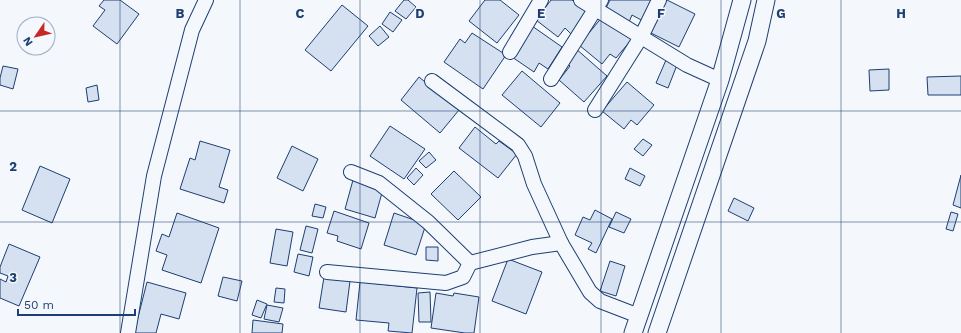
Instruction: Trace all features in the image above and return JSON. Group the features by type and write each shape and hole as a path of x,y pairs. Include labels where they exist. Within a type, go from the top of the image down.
{"street":[{"path":"128,333 154,176 192,30 206,0"},
{"path":"510,52 541,0"},
{"path":"581,0 598,5 641,37 687,66 720,80"},
{"path":"595,110 641,37 659,0"},
{"path":"633,333 720,80 742,0"},
{"path":"657,333 757,41 766,0"},
{"path":"551,78 598,5"},
{"path":"432,81 518,145 525,156 534,184 561,243 590,292 600,301 639,316"},
{"path":"351,172 379,183 428,222 470,263"},
{"path":"327,272 446,283 463,277 470,263 532,247 561,243"}],"building":[{"path":"104,0 120,0 139,14 117,44 93,26 105,10 99,6"},
{"path":"404,0 408,0 416,7 406,19 395,11"},
{"path":"485,0 500,0 519,15 497,43 469,21"},
{"path":"551,0 572,0 588,13 571,34 565,28 558,37 536,20"},
{"path":"610,0 654,0 643,21 632,15 629,22 605,10"},
{"path":"662,0 667,0 695,14 679,47 647,31"},
{"path":"342,5 368,26 331,71 305,50"},
{"path":"390,12 402,20 393,32 382,24"},
{"path":"603,16 632,39 616,58 610,54 602,64 579,45"},
{"path":"380,26 389,37 378,46 369,36"},
{"path":"532,26 562,47 548,69 539,63 534,72 512,57"},
{"path":"472,33 506,55 483,89 444,62 460,39 465,43"},
{"path":"575,48 607,76 584,102 559,80 570,66 564,61"},
{"path":"666,60 677,65 668,88 656,83"},
{"path":"3,66 18,69 13,89 0,85"},
{"path":"889,69 889,90 870,91 869,70"},
{"path":"522,71 560,103 541,127 502,95"},
{"path":"961,76 961,95 928,95 927,77"},
{"path":"419,77 459,110 440,133 401,100"},
{"path":"627,82 654,105 637,125 631,120 624,129 602,111"},
{"path":"97,85 99,100 88,102 86,88"},
{"path":"390,126 425,149 404,179 370,156"},
{"path":"475,127 496,144 499,141 517,154 498,178 459,148"},
{"path":"643,139 652,145 643,156 634,149"},
{"path":"200,141 230,150 219,187 228,190 224,203 180,189 190,158 195,160"},
{"path":"292,146 318,159 303,191 277,178"},
{"path":"429,152 436,160 426,168 419,161"},
{"path":"40,166 70,179 52,223 22,210"},
{"path":"416,168 423,175 414,185 407,178"},
{"path":"630,168 645,176 640,186 625,179"},
{"path":"454,171 481,197 458,220 431,194"},
{"path":"961,175 961,208 953,205"},
{"path":"353,180 383,189 375,218 345,209"},
{"path":"734,198 754,208 748,221 728,211"},
{"path":"315,204 326,207 323,218 312,216"},
{"path":"595,210 612,219 596,253 588,249 592,243 575,235 583,217 590,220"},
{"path":"334,211 369,223 361,249 337,241 338,236 327,233"},
{"path":"616,212 631,219 624,233 609,227"},
{"path":"951,212 958,214 953,231 946,229"},
{"path":"177,213 219,228 201,283 162,270 167,255 156,251 162,234 169,237"},
{"path":"394,213 426,224 416,255 384,245"},
{"path":"306,226 318,229 312,253 300,250"},
{"path":"276,229 293,232 287,266 270,263"},
{"path":"9,244 40,257 19,306 0,298 0,279 6,282 8,276 0,273 0,267"},
{"path":"426,247 438,247 438,261 426,260"},
{"path":"298,254 313,257 309,276 294,272"},
{"path":"508,259 542,272 526,314 492,301"},
{"path":"610,261 625,266 616,296 600,291"},
{"path":"223,277 242,281 237,301 218,296"},
{"path":"324,277 350,281 346,312 319,308"},
{"path":"147,282 186,293 179,319 161,314 156,333 134,333"},
{"path":"360,282 417,288 412,333 388,331 389,323 356,320"},
{"path":"276,288 285,289 284,303 274,302"},
{"path":"430,292 431,322 419,322 418,293"},
{"path":"436,293 453,296 454,293 479,297 474,333 431,328"},
{"path":"257,300 267,304 261,318 252,315"},
{"path":"267,305 283,308 279,322 264,319"},
{"path":"253,320 283,324 282,333 252,333"}]}
